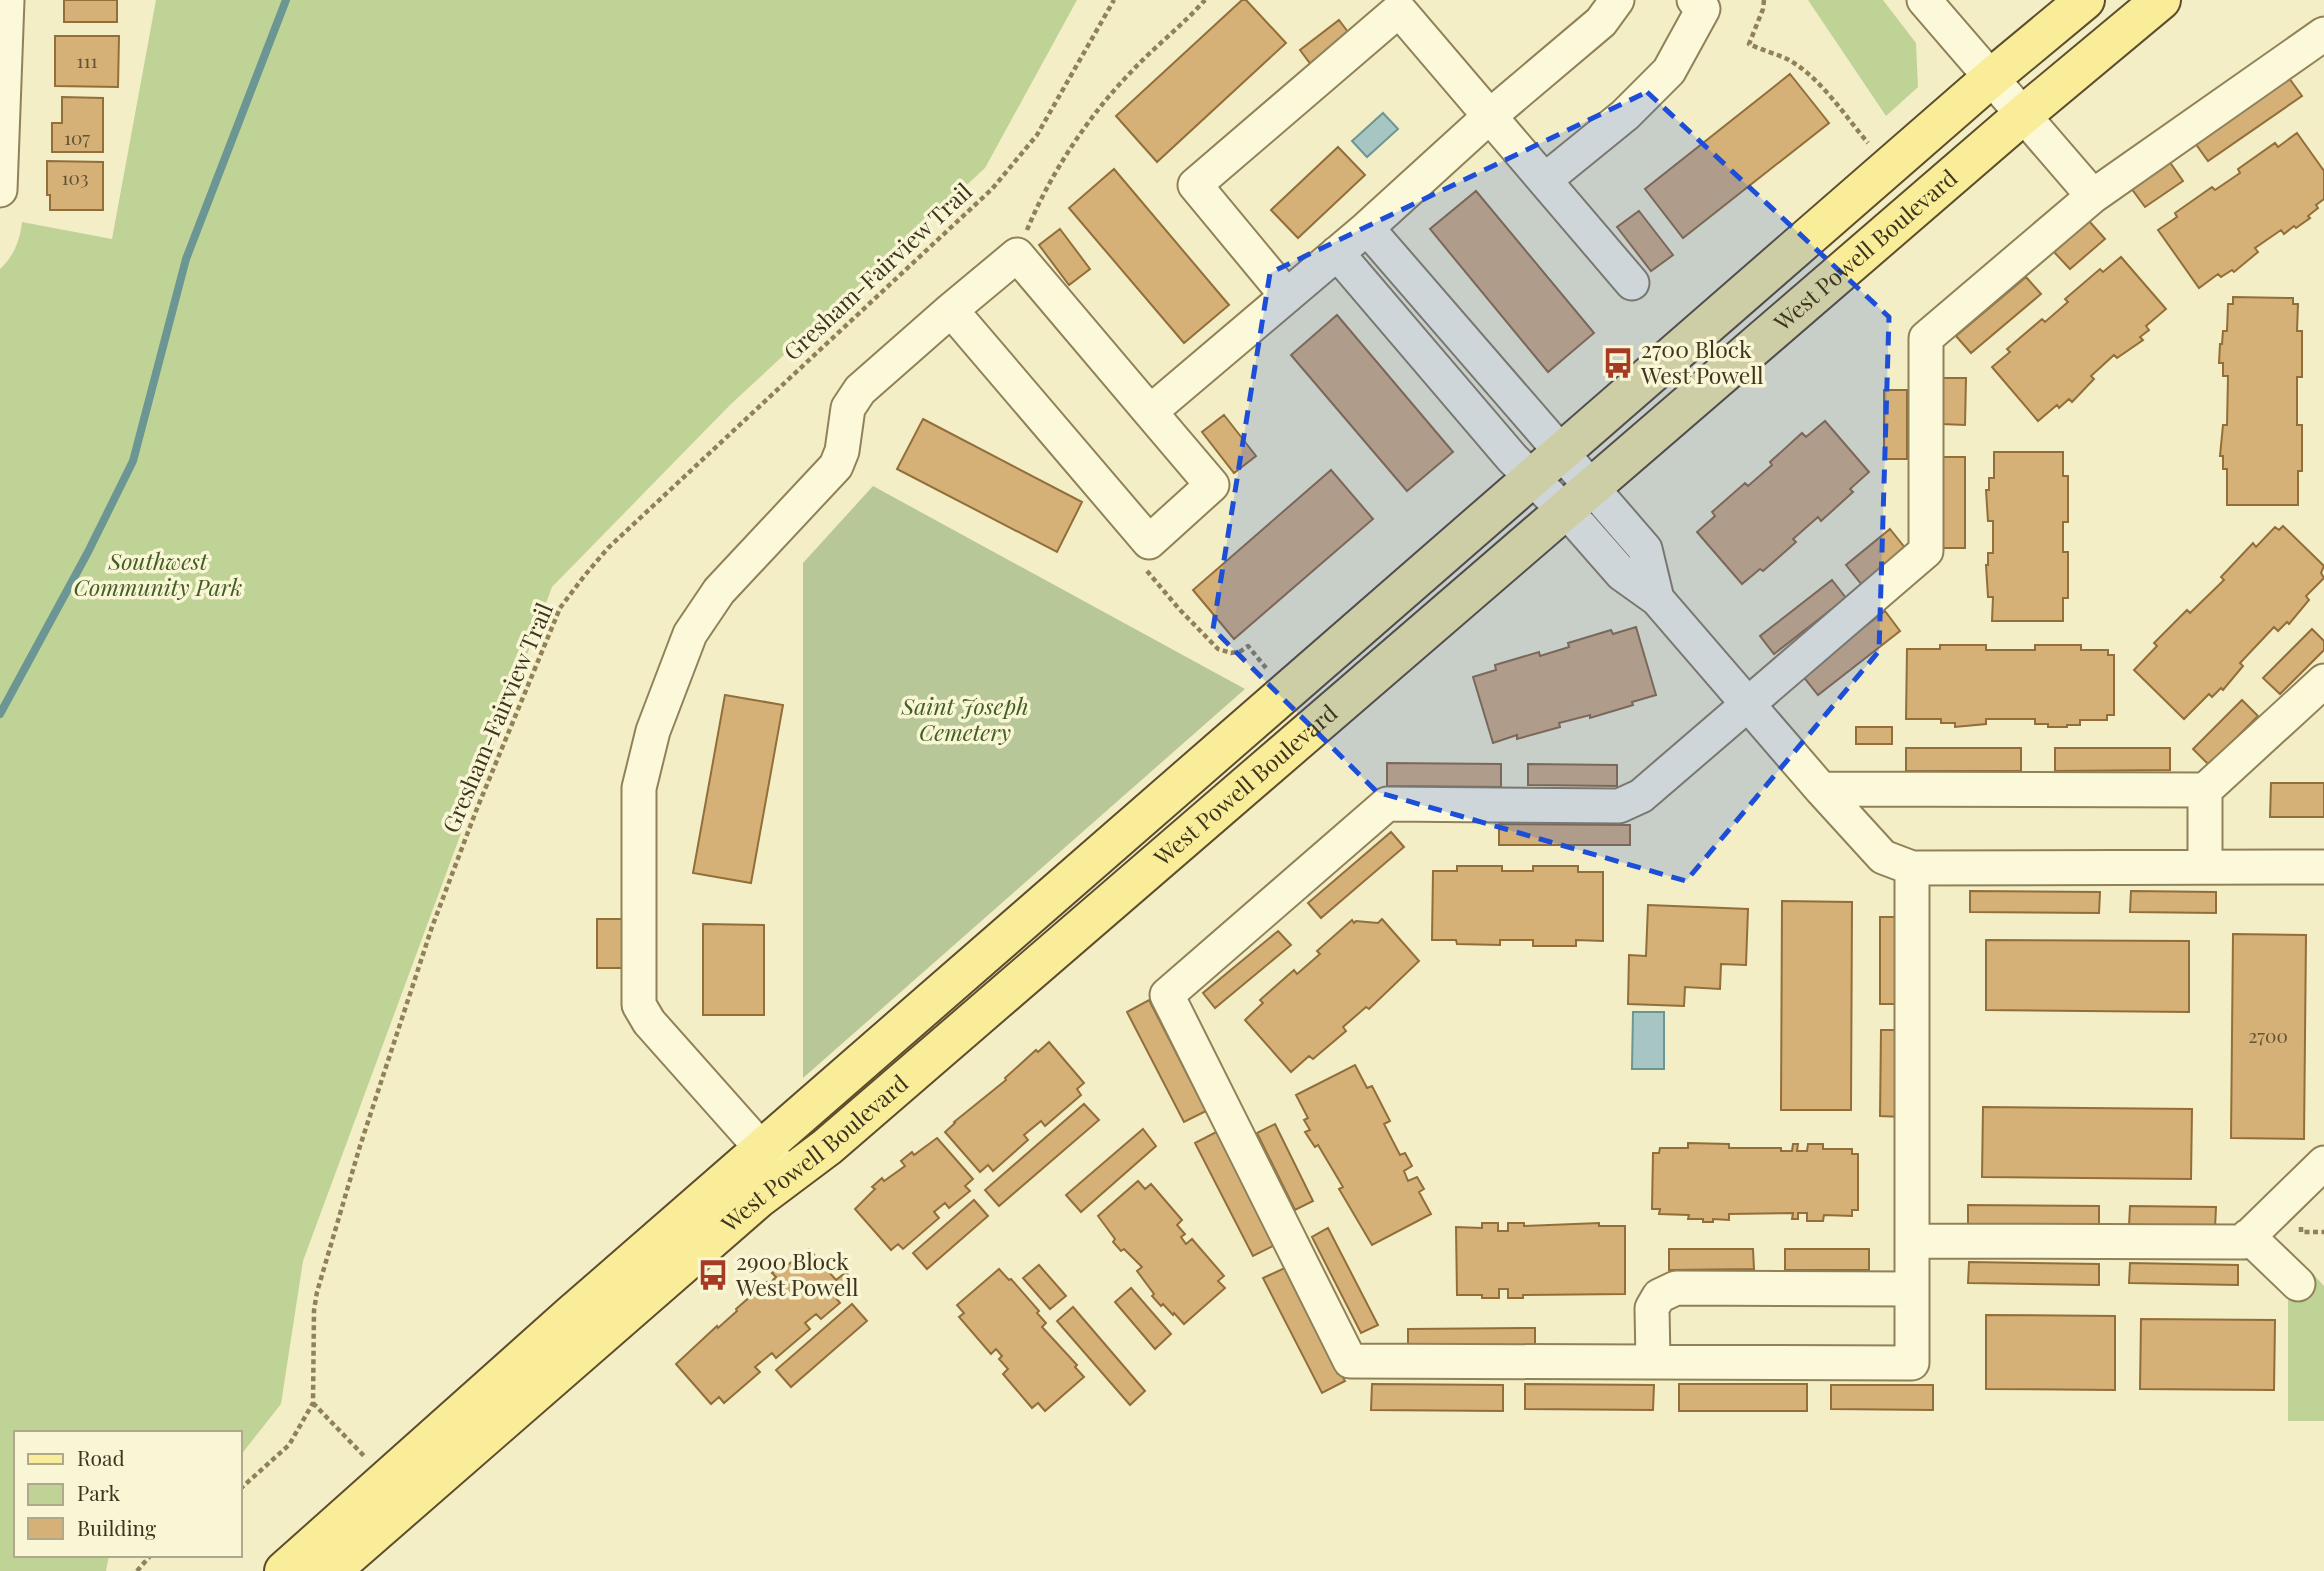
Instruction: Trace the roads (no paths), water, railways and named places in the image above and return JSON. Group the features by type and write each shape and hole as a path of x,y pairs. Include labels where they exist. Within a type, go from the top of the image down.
{"main road":[{"name":"West Powell Boulevard","path":"284,1571 762,1149 1991,78 2085,0"},
{"name":"West Powell Boulevard","path":"331,1571 758,1198 827,1147 2022,115 2161,0"}],"street":[{"path":"0,190 6,0"},
{"path":"1150,412 1367,228 1491,116 1601,22 1617,0"},
{"path":"1545,180 1625,115 1669,71 1703,9 1694,0"},
{"path":"1924,0 2093,196"},
{"path":"1287,296 1195,185 1399,10 1632,284"},
{"path":"1912,868 1912,1363 1350,1361 1167,995 1387,804 1619,806 1641,796 1926,551 1926,338 2093,196 2324,34"},
{"path":"1367,228 1561,453 1578,498 1622,574 1657,599 1883,857 1912,868 2324,867"},
{"path":"1337,253 1512,458 1532,478 1578,498"},
{"path":"790,1175 762,1149 649,1022 639,1005 639,788 653,731 690,634 719,591 836,466 842,451 848,408 860,390 951,310 1017,255 1212,485 1149,542 951,310"},
{"path":"1821,789 2205,790 2324,681"},
{"path":"2205,790 2205,867"},
{"path":"1912,1241 2243,1242 2324,1163"},
{"path":"2248,1236 2298,1284"},
{"path":"1653,1362 1653,1308 1659,1296 1675,1288 1912,1289"}],"water":[{"path":"1383,113 1398,129 1367,157 1352,141"},
{"path":"1633,1012 1664,1012 1664,1069 1632,1069"}],"waterway":[{"path":"0,714 88,552 133,461 186,259 286,0"}],"place":[{"name":"2700 Block West Powell","path":"1618,363"},
{"name":"2900 Block West Powell","path":"713,1275"}],"park label":[{"name":"Southwest Community Park","path":"158,575"},
{"name":"Saint Joseph Cemetery","path":"965,720"}]}
